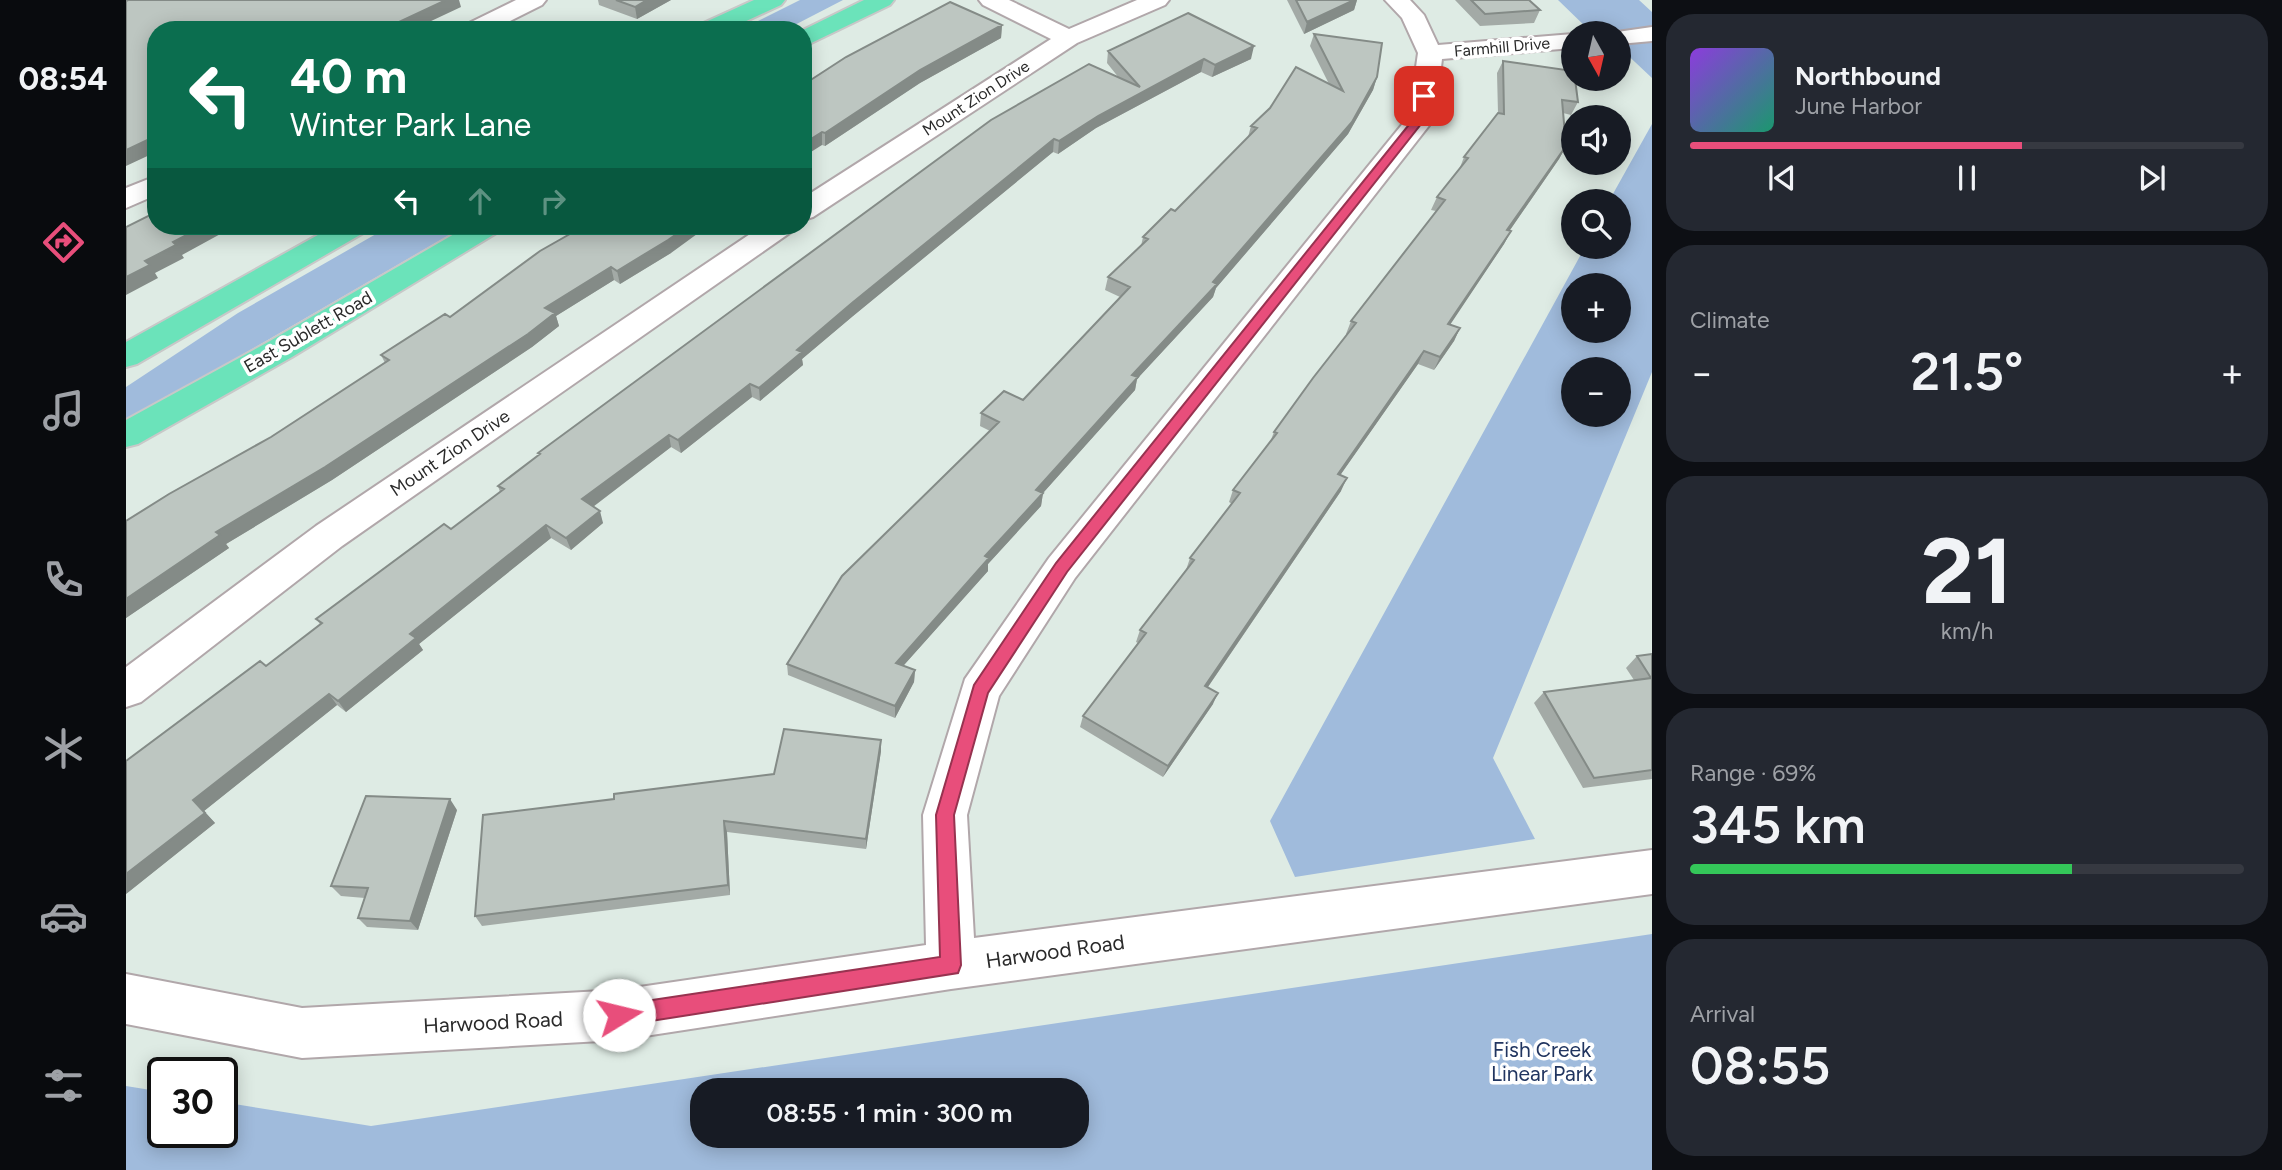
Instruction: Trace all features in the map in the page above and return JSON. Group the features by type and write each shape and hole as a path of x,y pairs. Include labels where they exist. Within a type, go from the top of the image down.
{"main road":[{"path":"727,21 773,0"},
{"path":"812,35 882,0"},
{"path":"126,356 339,235"},
{"name":"East Sublett Road","path":"126,435 281,349 473,235"}],"street":[{"path":"491,21 534,0"},
{"path":"990,0 1068,38"},
{"name":"Mount Zion Drive","path":"812,205 1068,38 1157,0"},
{"path":"951,965 945,815 980,691 1062,568 1422,117 1430,53 1412,15 1397,0"},
{"path":"1631,36 1652,34"},
{"name":"Farmhill Drive","path":"1430,53 1561,42"},
{"path":"126,199 147,188"},
{"name":"Mount Zion Drive","path":"126,690 329,536 768,235"},
{"name":"Harwood Road","path":"126,999 302,1033 619,1015 951,965 1652,872"}],"green space":[{"path":"800,0 843,0 802,21 758,21"},
{"path":"1558,0 1639,0 1652,12 1652,78 1631,58 1631,21 1580,21"},
{"path":"1652,124 1652,372 1631,423 1631,357 1561,357 1561,427 1629,427 1493,758 1535,839 1295,877 1270,821 1561,291 1561,343 1631,343 1631,273 1571,273 1578,259 1631,259 1631,189 1616,189 1624,175 1631,175 1631,162"},
{"path":"374,235 449,235 126,422 126,387 238,313"},
{"name":"Fish Creek Linear Park","path":"1652,934 1652,1170 126,1170 126,1086 147,1089 147,1148 238,1148 238,1105 371,1126 690,1078 690,1148 1089,1148 1089,1078 691,1078"}],"building":[{"path":"446,0 401,21 147,21 147,140 126,150 126,1"},
{"path":"616,0 647,0 635,7"},
{"path":"1296,0 1354,0 1307,22"},
{"path":"1471,0 1529,0 1540,10 1485,14"},
{"path":"950,2 1002,25 920,70 825,133 812,138 812,79 846,57"},
{"path":"1188,13 1254,46 1215,65 1204,59 1098,116 1059,141 1054,139 852,303 797,350 802,352 759,388 750,384 678,440 669,435 582,499 600,511 566,538 546,525 410,634 416,638 338,701 329,694 193,800 205,813 126,874 126,761 260,661 266,666 322,623 316,619 444,524 451,529 504,489 498,486 540,454 538,453 991,120 1089,64 1140,87 1108,51"},
{"path":"1314,34 1382,43 1377,77 1352,122 1213,282 1217,284 1132,375 1138,377 1036,490 1043,493 985,556 989,558 896,663 915,670 895,706 787,664 842,576 999,422 981,413 1004,391 1023,400 1130,287 1108,277 1148,239 1143,237 1171,209 1175,211 1257,128 1251,126 1270,108 1296,67 1343,91"},
{"path":"1503,61 1561,69 1561,91 1577,91 1578,102 1562,100 1561,153 1507,230 1511,231 1448,324 1460,328 1440,357 1424,351 1338,474 1347,478 1205,686 1218,693 1168,766 1083,716 1146,633 1140,630 1194,560 1190,558 1240,493 1233,490 1356,323 1351,321 1445,200 1437,197 1468,158 1464,157 1498,113 1504,114"},
{"path":"147,216 147,235 187,235 173,242 176,245 145,261 150,265 126,277 126,227"},
{"path":"568,235 675,235 617,271 611,267 545,308 555,313 528,334 325,467 216,532 220,535 126,599 126,521 271,437 389,360 381,355 445,314 450,317 540,251"},
{"path":"1652,654 1652,770 1594,778 1544,692 1651,678 1637,656"},
{"path":"784,729 881,740 866,839 724,821 728,885 475,916 483,815 614,799 614,794 774,774"},
{"path":"366,796 450,799 410,921 358,918 368,888 331,886"}],"route":[{"path":"619,1015 951,965 945,815 980,691 1062,568 1422,117 1424,96"}]}
